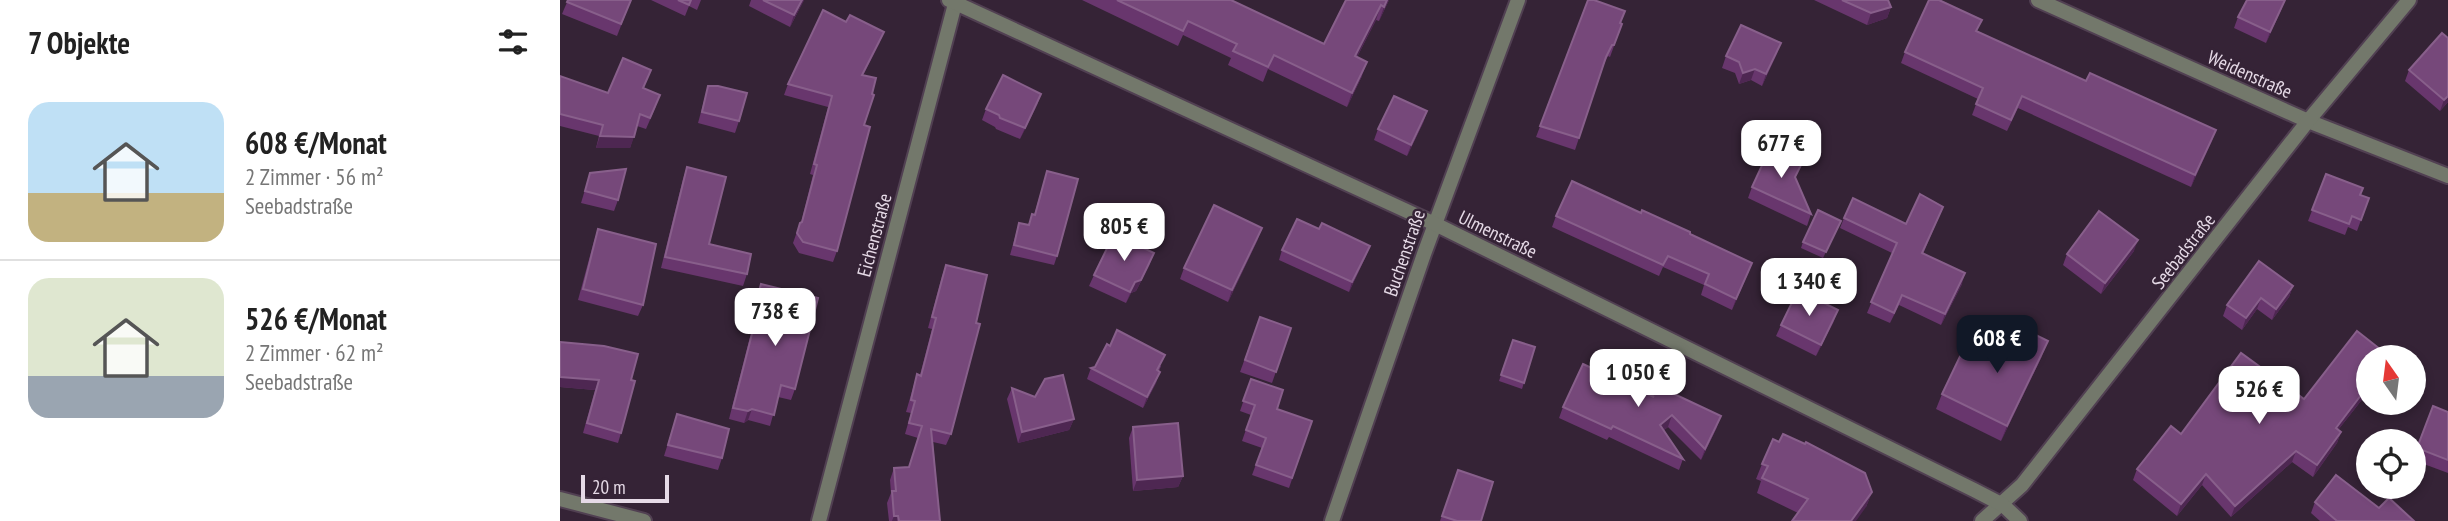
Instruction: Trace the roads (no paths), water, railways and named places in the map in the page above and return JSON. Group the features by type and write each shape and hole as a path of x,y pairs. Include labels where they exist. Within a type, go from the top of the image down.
{"street":[{"name":"Buchenstraße","path":"1332,521 1435,224 1518,0"},
{"name":"Weidenstraße","path":"2038,0 2308,121 2448,176"},
{"name":"Seebadstraße","path":"1982,521 2003,505 2022,485 2308,121 2409,0"},
{"name":"Ulmenstraße","path":"954,1 1435,224 2003,505 2020,521"},
{"name":"Eichenstraße","path":"818,521 954,1"},
{"path":"560,499 644,521"}]}
